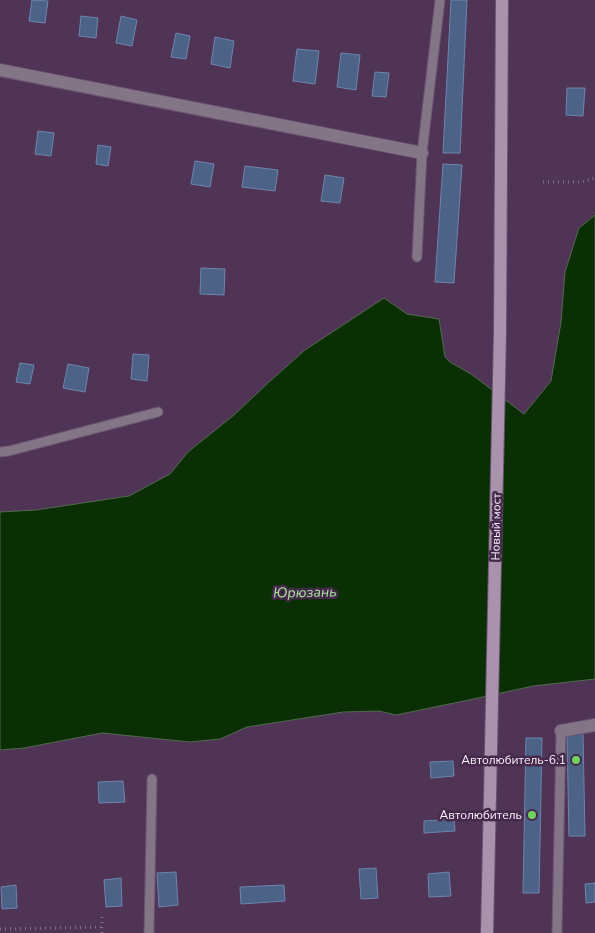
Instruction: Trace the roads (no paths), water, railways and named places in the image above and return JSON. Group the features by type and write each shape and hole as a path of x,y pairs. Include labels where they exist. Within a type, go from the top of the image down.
{"main road":[{"name":"Новый мост","path":"486,933 500,332 502,0"}],"street":[{"path":"0,70 422,153"},
{"path":"561,731 595,725"}],"lane":[{"path":"417,257 422,153 440,0"},
{"path":"0,452 158,412"},
{"path":"557,933 561,731"},
{"path":"149,933 152,779"}],"water":[{"name":"Юрюзань","path":"595,215 595,679 533,686 396,715 379,711 343,712 247,727 220,739 190,742 102,733 24,748 0,750 0,512 36,510 129,496 170,474 188,452 234,415 305,350 384,298 407,314 439,319 445,357 524,414 551,381 561,322 565,272 579,228"}],"place":[{"name":"Автолюбитель-6.1","path":"576,760"},
{"name":"Автолюбитель","path":"532,815"}]}
